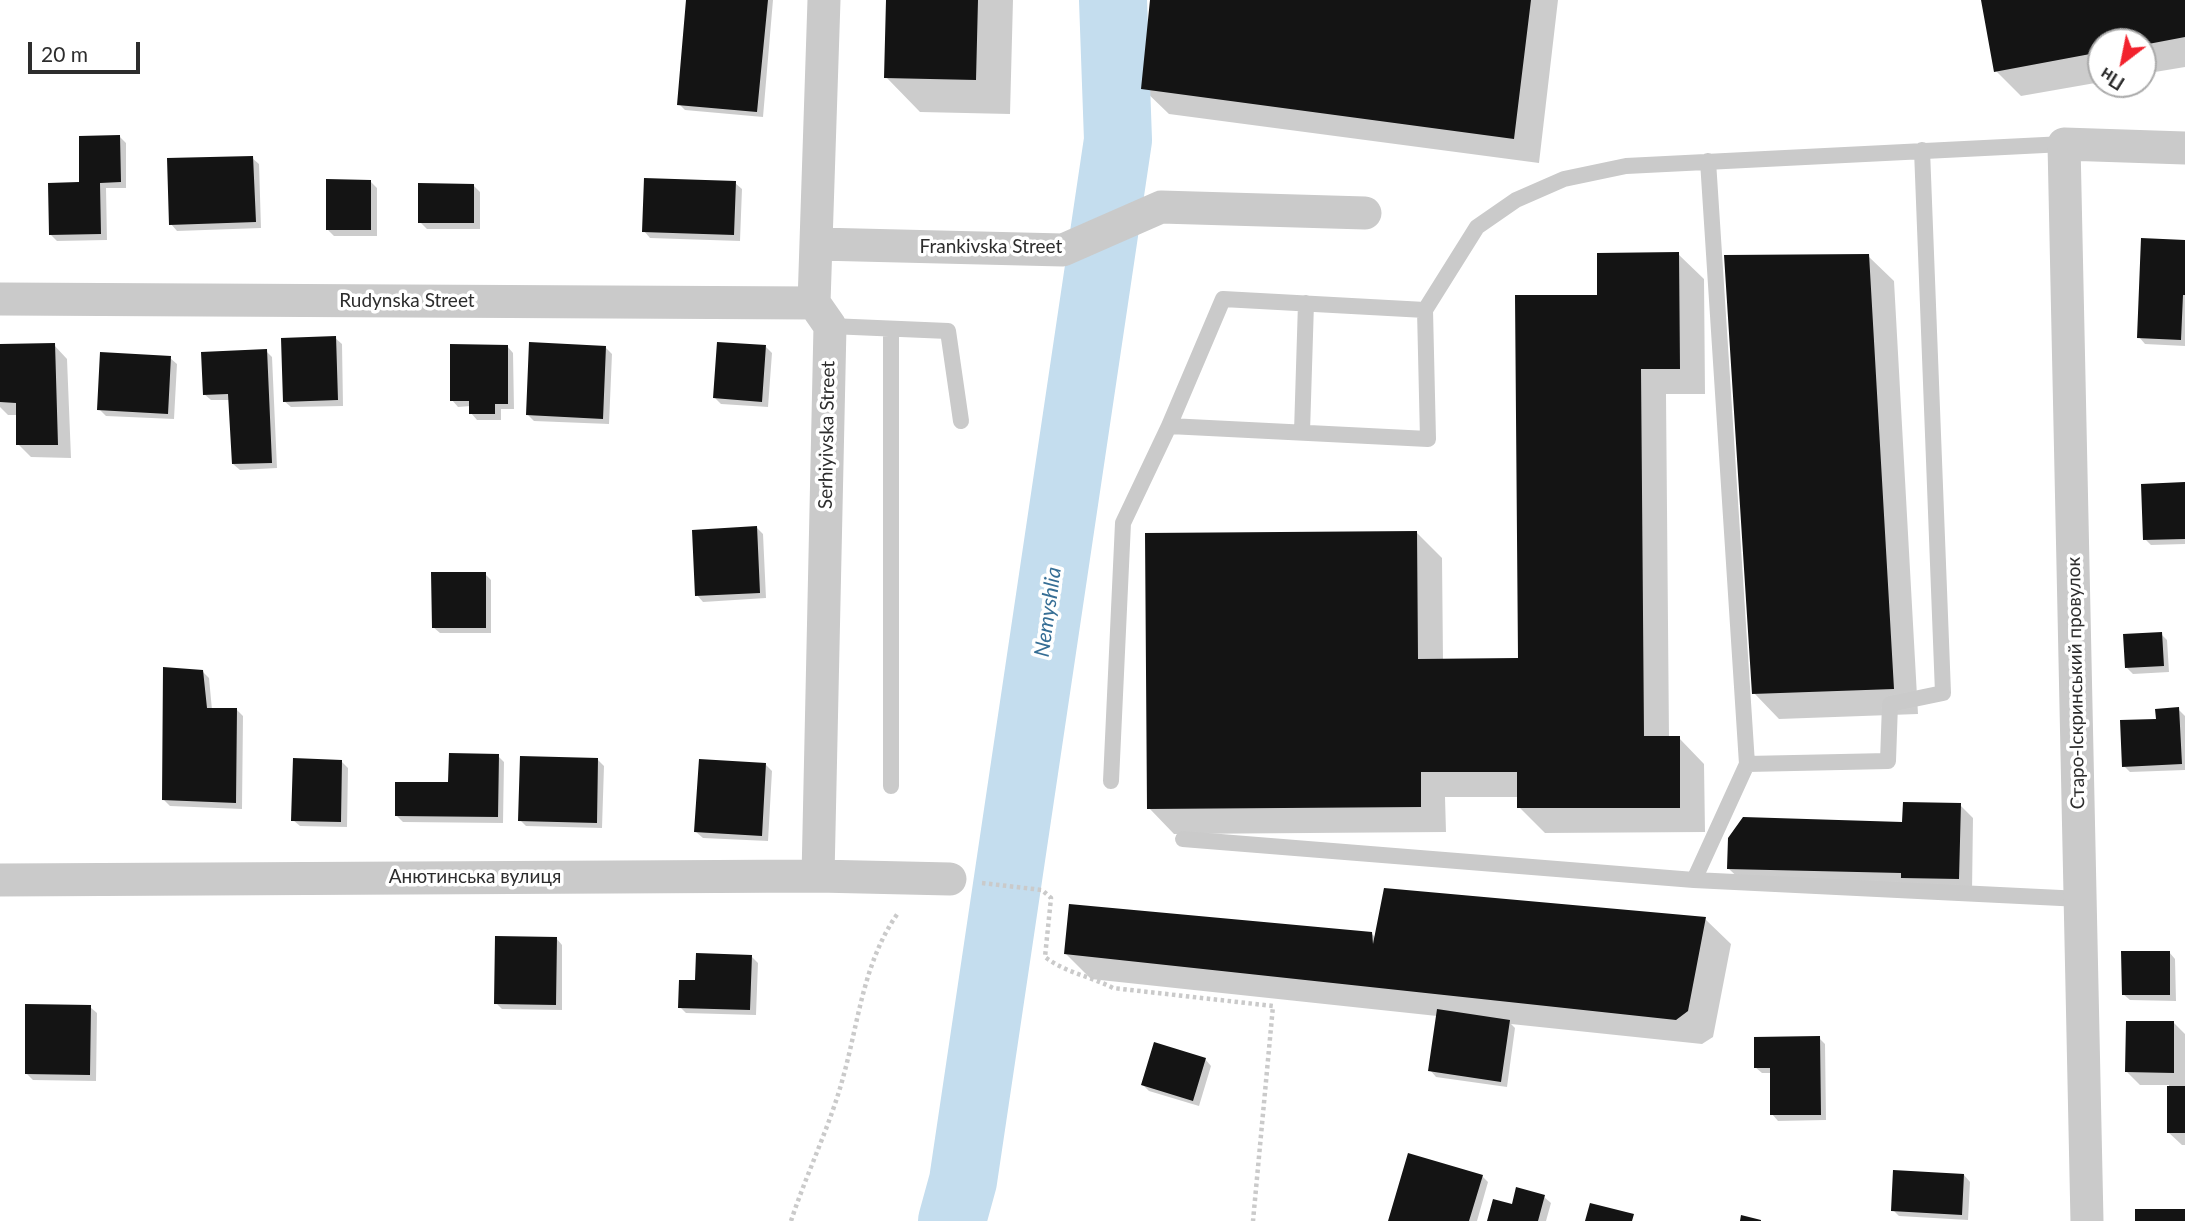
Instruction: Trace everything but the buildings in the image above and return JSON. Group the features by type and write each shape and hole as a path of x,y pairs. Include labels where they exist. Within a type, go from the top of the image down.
{"street":[{"name":"Serhiyivska Street","path":"818,876 822,315 818,244 824,0"},
{"path":"2064,144 2185,148"},
{"name":"Старо-Іскринський провулок","path":"2064,144 2087,1221"},
{"name":"Frankivska Street","path":"818,244 1063,250 1161,207 1365,213"},
{"name":"Rudynska Street","path":"0,299 822,315"},
{"name":"Анютинська вулиця","path":"0,880 818,876 939,879"}],"lane":[{"path":"1169,426 1428,439 1425,310 1477,227 1516,200 1564,179 1626,166 2064,144"},
{"path":"1747,764 1888,761 1890,704 1943,693 1922,150"},
{"path":"1694,880 1747,764 1708,161"},
{"path":"1111,781 1123,523 1169,426 1223,299 1425,310"},
{"path":"1302,432 1306,303"},
{"path":"822,315 891,330 948,331 961,421"},
{"path":"891,330 891,786"},
{"path":"1183,839 1694,880 2081,899"}],"path":[{"path":"791,1221 844,1077 865,981 881,939 896,914 939,879 1042,890 1051,898 1045,957 1060,969 1095,979 1113,988 1273,1006 1253,1221"}],"waterway":[{"name":"Nemyshlia","path":"952,1221 963,1181 1118,140 1113,0"}]}
